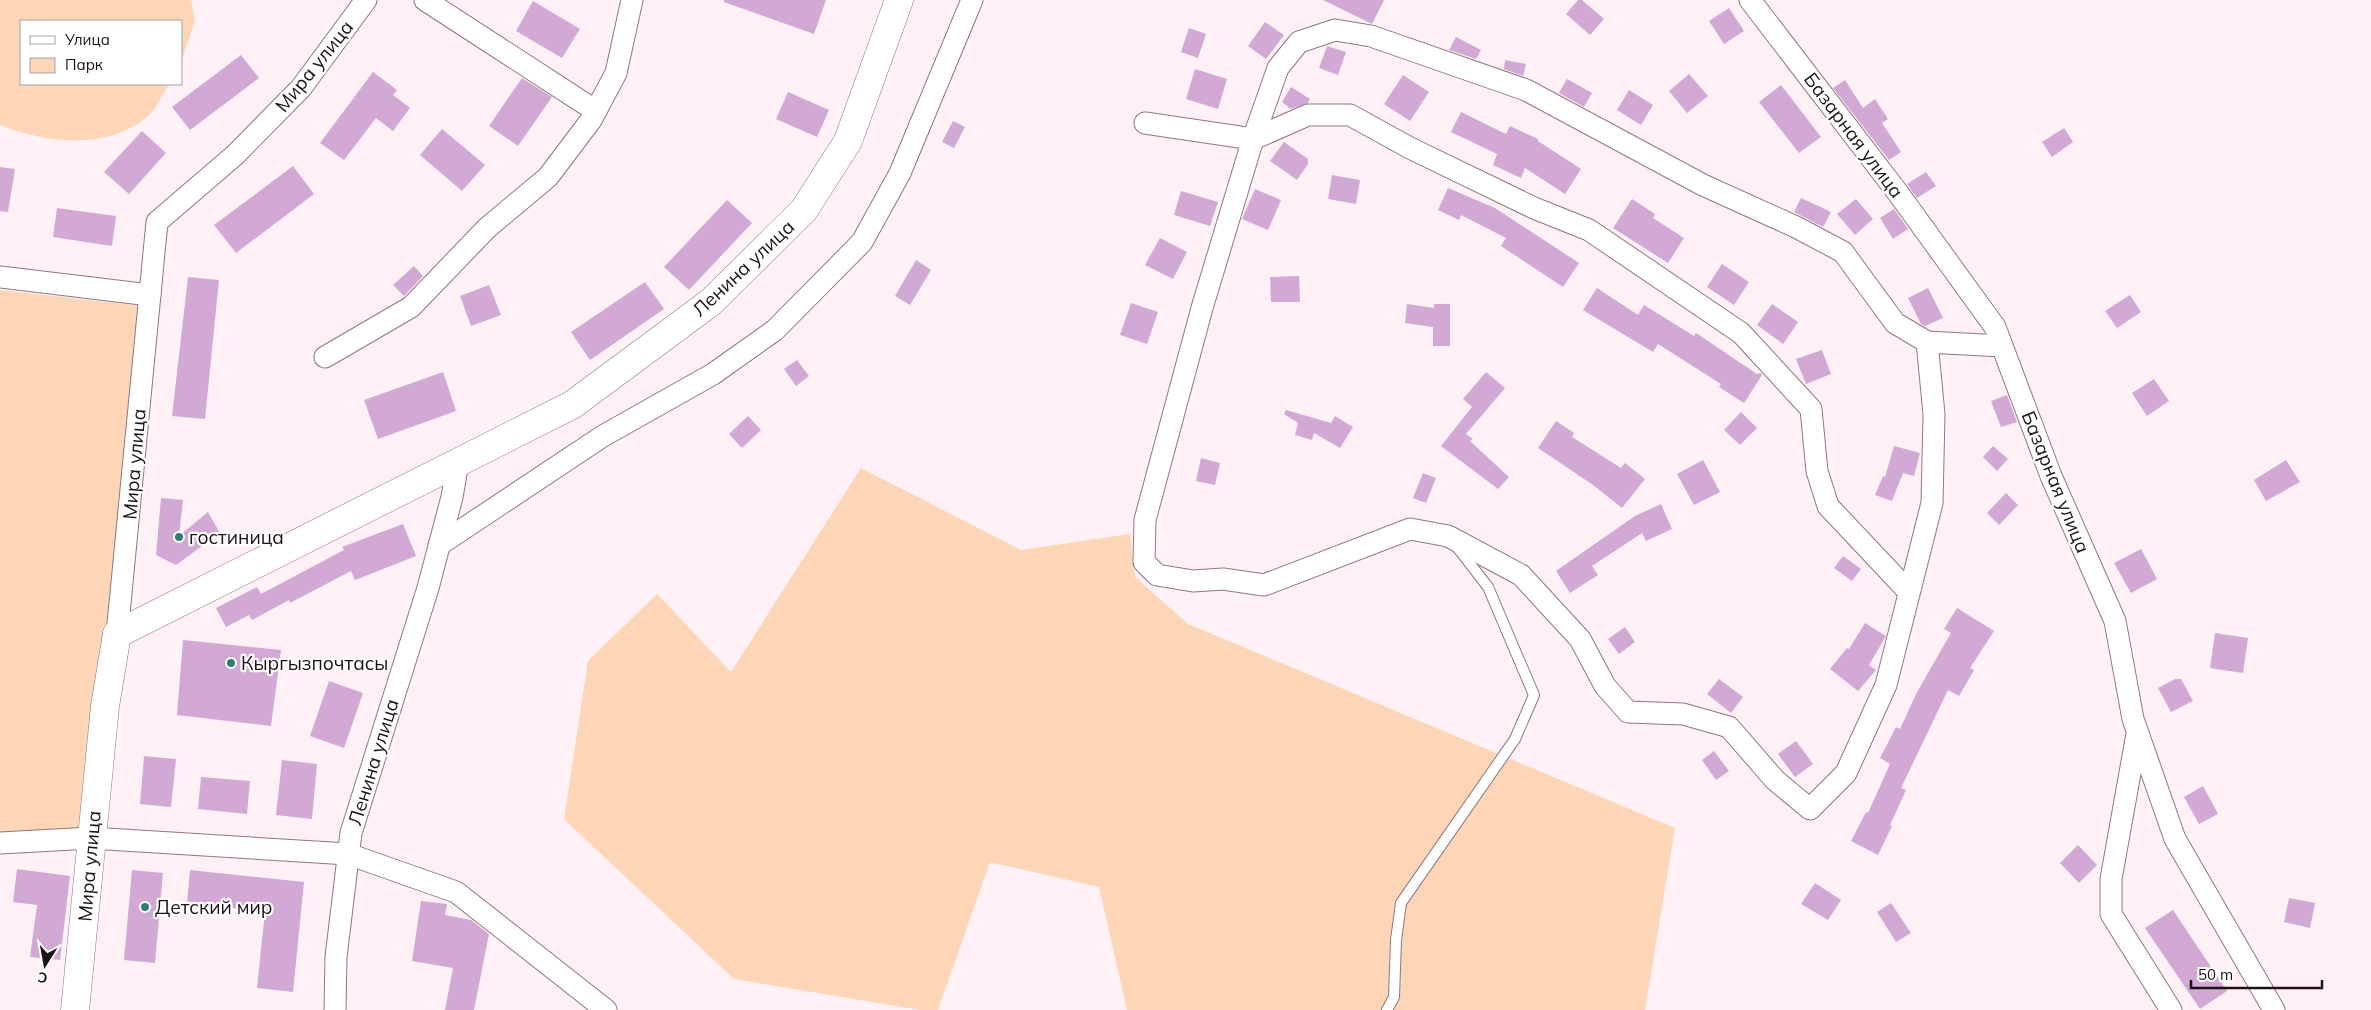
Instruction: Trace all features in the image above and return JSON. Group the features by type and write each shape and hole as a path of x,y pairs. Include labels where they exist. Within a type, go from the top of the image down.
{"main road":[{"name":"Ленина улица","path":"117,634 572,405 711,302 804,210 848,141 899,0"},
{"name":"Мира улица","path":"75,1010 105,706 117,634"}],"street":[{"name":"Мира улица","path":"117,634 157,222 236,155 301,88 366,0"},
{"path":"425,0 596,110"},
{"path":"325,358 411,307 487,228 548,177 596,110 616,73 632,0"},
{"path":"439,545 603,436 713,374 760,341 775,330 862,242 900,172 972,0"},
{"name":"Базарная улица","path":"1750,0 1921,224 1995,326 2051,476 2116,621 2133,719 2175,839 2274,1010"},
{"path":"1927,342 1934,414 1932,503 1886,685 1846,773 1810,809 1775,780 1728,727 1683,714 1628,712 1605,686 1580,638 1521,575 1448,536 1410,529 1264,585 1223,579 1193,581 1157,575 1144,562 1145,520 1202,308 1252,139 1278,68 1299,42 1335,30 1371,36 1526,90 1703,185 1796,227 1843,252 1895,324 1927,342 2002,346"},
{"path":"1145,123 1252,139 1308,115 1350,115 1410,148 1534,208 1589,230 1741,333 1811,409 1816,471 1828,506 1909,592"},
{"path":"0,277 150,295"},
{"name":"Ленина улица","path":"334,1010 336,957 351,833 428,588 458,462"},
{"path":"2137,732 2111,879 2111,914 2171,1010"},
{"path":"0,843 91,838 348,854 456,892 606,1010"}],"lane":[{"path":"1387,1010 1394,997 1396,940 1402,904 1515,739 1534,695 1488,587 1448,536"}],"green space":[{"path":"0,0 191,0 195,21 182,59 182,20 20,20 20,85 168,85 149,116 129,129 111,136 93,139 55,139 36,136 0,125"},
{"path":"0,290 141,306 85,831 0,835"},
{"path":"861,468 1021,550 1130,534 1135,577 1188,624 1675,828 1645,1010 1127,1010 1099,887 990,862 938,1010 920,1010 734,979 564,819 588,661 657,594 731,672"}],"building":[{"path":"724,0 826,0 814,34 724,2"},
{"path":"1323,0 1384,0 1372,24"},
{"path":"1578,0 1582,0 1604,19 1590,35 1566,14"},
{"path":"533,1 580,29 562,58 516,31"},
{"path":"1729,8 1744,31 1724,44 1709,21"},
{"path":"1265,22 1284,35 1266,59 1248,46"},
{"path":"1189,28 1206,34 1198,58 1181,52"},
{"path":"1456,37 1481,50 1476,59 1449,50"},
{"path":"1327,46 1346,52 1338,75 1319,68"},
{"path":"241,55 259,78 190,130 172,107"},
{"path":"1505,60 1526,64 1523,76 1504,69"},
{"path":"1195,69 1227,79 1218,109 1186,99"},
{"path":"373,72 397,90 393,95 410,108 393,131 376,118 344,160 320,143"},
{"path":"1689,74 1708,96 1687,113 1669,91"},
{"path":"1403,75 1429,92 1410,121 1384,104"},
{"path":"522,78 552,97 518,146 489,126"},
{"path":"1567,79 1592,93 1584,107 1559,93"},
{"path":"1845,80 1863,108 1875,99 1888,119 1882,123 1901,152 1889,160 1833,88"},
{"path":"1781,85 1821,137 1799,153 1759,102"},
{"path":"1291,87 1310,99 1308,103 1291,109 1282,102"},
{"path":"1629,90 1653,105 1641,125 1617,110"},
{"path":"788,92 829,110 817,137 776,119"},
{"path":"1461,112 1506,134 1510,126 1538,139 1538,141 1581,169 1565,194 1525,168 1521,178 1493,165 1497,154 1451,132"},
{"path":"953,121 965,127 954,148 942,142"},
{"path":"2064,128 2073,142 2052,157 2042,142"},
{"path":"442,129 485,165 462,191 420,155"},
{"path":"142,131 166,153 129,194 104,172"},
{"path":"1284,142 1308,159 1308,164 1297,180 1270,161"},
{"path":"293,166 314,194 236,253 214,225"},
{"path":"0,167 15,169 8,212 0,211"},
{"path":"1926,172 1936,186 1917,198 1907,184"},
{"path":"1332,175 1360,180 1356,204 1328,199"},
{"path":"1448,188 1495,208 1579,263 1563,287 1501,246 1506,238 1461,215 1459,220 1438,210"},
{"path":"1255,189 1281,200 1268,230 1242,219"},
{"path":"1181,191 1218,202 1210,226 1174,215"},
{"path":"1801,198 1831,212 1823,227 1794,212"},
{"path":"1632,199 1655,214 1653,218 1684,238 1668,263 1613,228"},
{"path":"1856,199 1873,219 1855,235 1837,214"},
{"path":"727,200 752,223 689,290 664,267"},
{"path":"57,208 116,216 112,246 53,237"},
{"path":"1894,209 1908,229 1893,239 1880,218"},
{"path":"1160,238 1187,252 1173,279 1145,265"},
{"path":"916,260 931,270 910,305 895,296"},
{"path":"1722,264 1749,282 1734,305 1707,287"},
{"path":"414,266 423,276 404,296 393,285"},
{"path":"1299,276 1300,302 1271,302 1270,277"},
{"path":"188,277 219,280 205,419 172,416"},
{"path":"645,282 664,309 590,360 571,332"},
{"path":"489,285 501,315 471,326 460,296"},
{"path":"1597,288 1638,315 1644,305 1694,336 1696,333 1757,374 1761,373 1762,375 1744,403 1719,387 1721,384 1658,344 1653,352 1583,310"},
{"path":"1928,288 1943,318 1925,326 1921,324 1908,298"},
{"path":"2130,295 2141,312 2117,328 2105,311"},
{"path":"1131,303 1158,312 1147,344 1120,335"},
{"path":"1407,304 1434,308 1434,304 1450,304 1450,346 1433,346 1433,327 1405,323"},
{"path":"1772,304 1798,322 1783,344 1757,325"},
{"path":"1822,350 1831,374 1806,384 1796,359"},
{"path":"797,360 809,376 796,386 784,369"},
{"path":"443,372 456,411 378,439 364,400"},
{"path":"1486,372 1505,388 1466,434 1473,439 1470,441 1509,477 1498,489 1441,446 1472,407 1463,399"},
{"path":"2154,379 2169,401 2147,416 2132,393"},
{"path":"2007,395 2017,422 2001,427 1991,401"},
{"path":"1286,410 1331,423 1335,416 1353,427 1340,448 1314,433 1312,440 1295,435 1298,423 1284,414"},
{"path":"1741,412 1757,428 1740,445 1724,430"},
{"path":"748,416 761,430 742,448 729,434"},
{"path":"1556,421 1574,433 1572,437 1621,468 1625,463 1645,479 1622,508 1593,485 1538,448"},
{"path":"1894,446 1920,453 1914,476 1903,473 1892,501 1875,495 1883,476 1885,477"},
{"path":"1993,446 2008,459 1997,471 1983,457"},
{"path":"1201,458 1220,463 1215,485 1196,481"},
{"path":"1703,460 1720,492 1694,505 1677,474"},
{"path":"2286,460 2300,482 2266,501 2254,480"},
{"path":"1423,473 1436,478 1426,503 1413,498"},
{"path":"2006,493 2018,505 1999,525 1987,513"},
{"path":"161,498 183,500 179,536 208,512 220,533 176,565 156,555"},
{"path":"1661,504 1672,529 1646,541 1642,533 1592,566 1598,575 1570,593 1556,571 1635,516"},
{"path":"403,524 416,556 355,580 351,571 290,603 289,600 252,620 249,615 226,627 216,608 257,587 261,594 344,550 342,547"},
{"path":"2141,549 2157,579 2131,593 2114,563"},
{"path":"1843,556 1861,569 1852,581 1834,568"},
{"path":"1957,608 1994,631 1970,668 1974,670 1959,696 1948,690 1901,788 1906,790 1878,855 1851,841 1866,812 1868,813 1890,764 1880,758 1896,727 1900,729 1917,692 1951,633 1944,629"},
{"path":"1865,623 1886,636 1869,665 1876,670 1858,691 1830,669 1847,648 1849,649"},
{"path":"1625,627 1635,642 1619,654 1608,639"},
{"path":"2215,633 2248,638 2243,673 2210,668"},
{"path":"183,640 281,650 271,726 177,715"},
{"path":"1719,679 1743,697 1731,713 1707,694"},
{"path":"2175,679 2181,679 2193,701 2171,712 2158,688"},
{"path":"329,681 363,693 344,748 310,736"},
{"path":"1796,741 1813,764 1795,777 1778,754"},
{"path":"1714,751 1729,771 1716,780 1702,760"},
{"path":"144,756 176,759 171,807 140,804"},
{"path":"282,760 317,764 312,819 276,815"},
{"path":"201,777 250,781 247,814 198,809"},
{"path":"2203,786 2218,814 2199,824 2184,797"},
{"path":"2078,845 2097,865 2079,883 2060,863"},
{"path":"17,869 70,876 60,960 30,957 37,905 13,902"},
{"path":"132,870 163,873 155,963 124,960"},
{"path":"190,870 304,882 293,992 257,988 265,911 187,904"},
{"path":"1815,883 1841,900 1828,920 1801,904"},
{"path":"2289,898 2315,903 2310,928 2284,922"},
{"path":"421,901 447,904 445,915 471,920 489,934 474,1010 445,1010 453,968 412,961"},
{"path":"1891,903 1911,933 1896,942 1877,912"},
{"path":"2173,910 2227,991 2200,1009 2145,928"}],"place":[{"name":"гостиница","path":"179,537"},
{"name":"Кыргызпочтасы","path":"231,663"},
{"name":"Детский мир","path":"145,907"}]}
